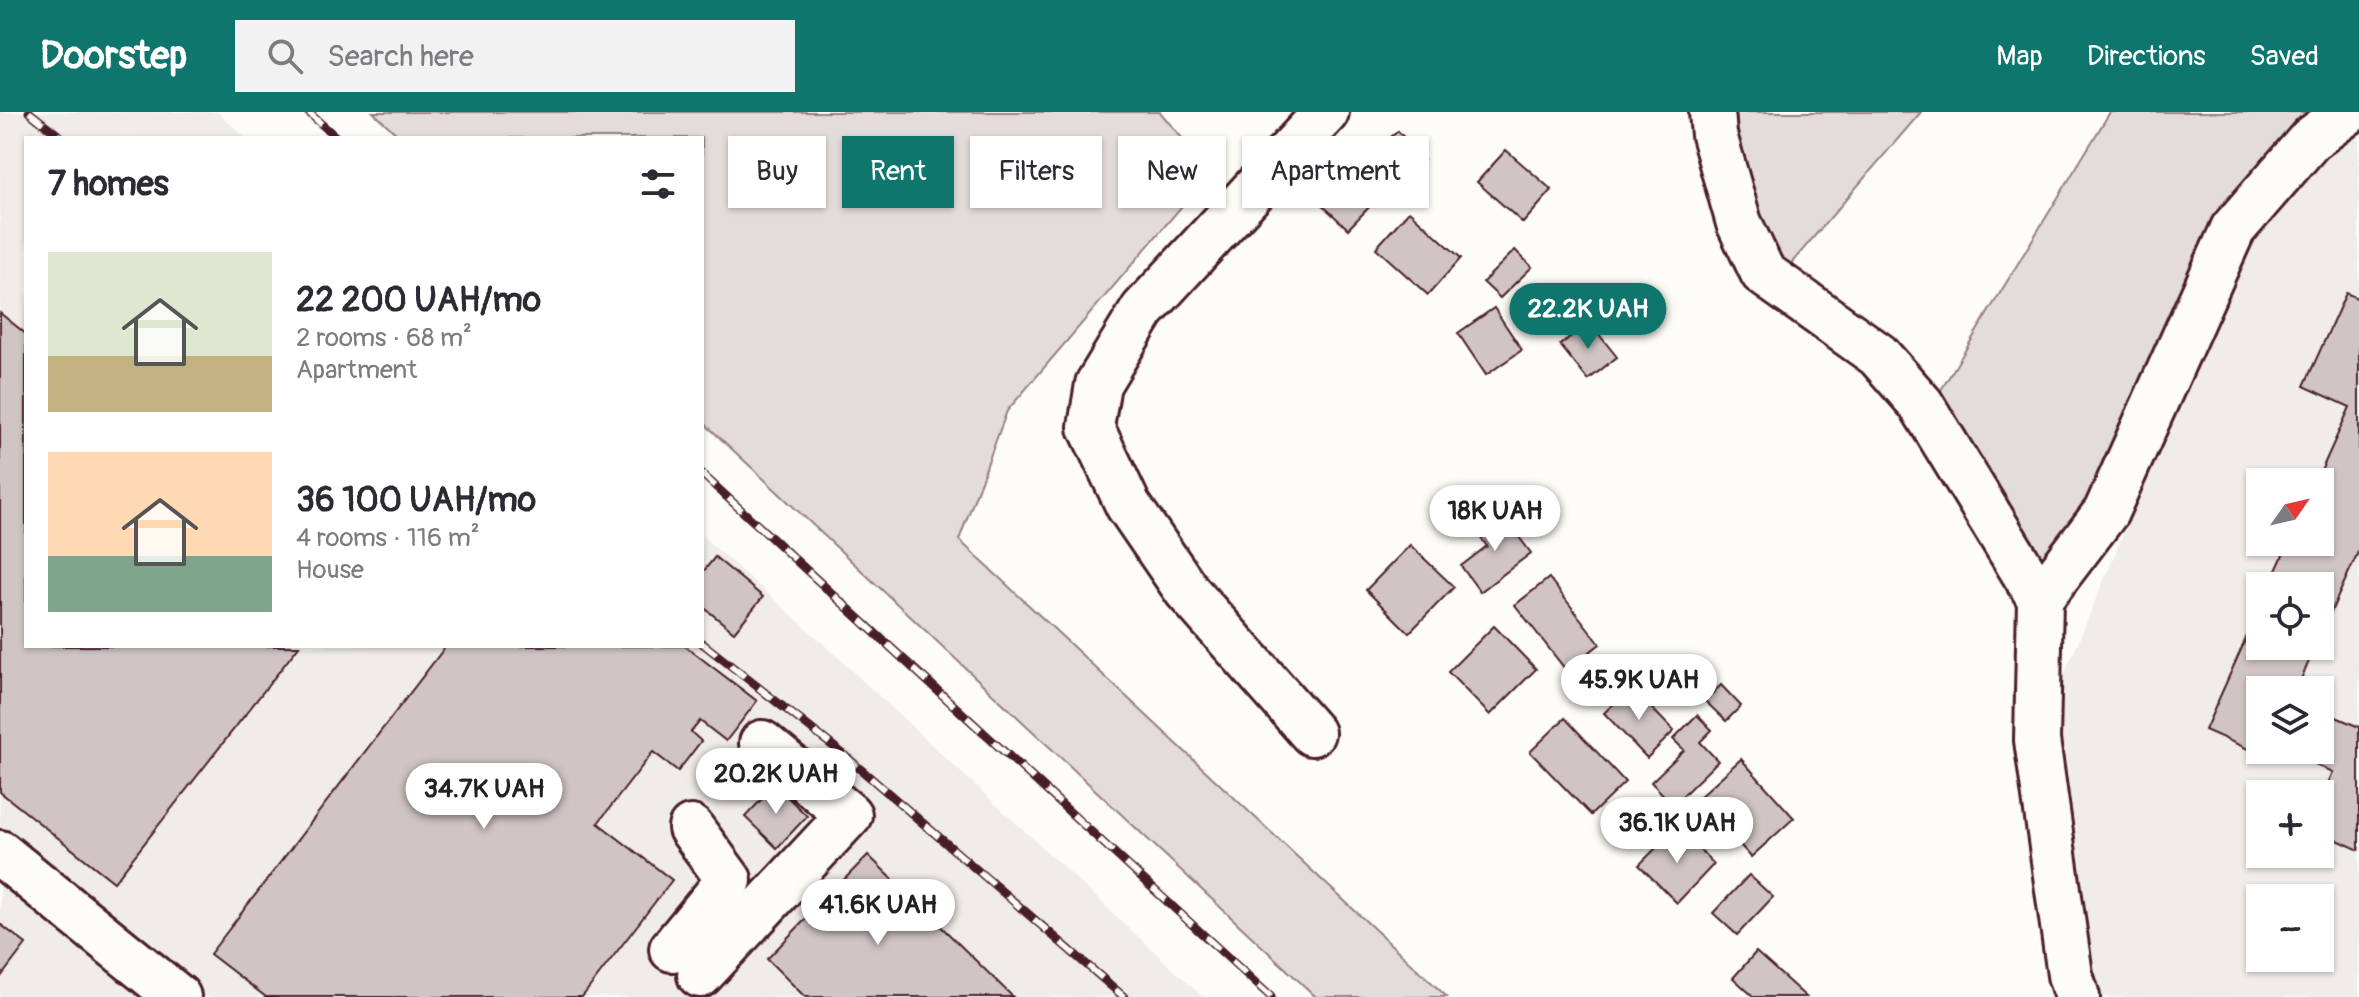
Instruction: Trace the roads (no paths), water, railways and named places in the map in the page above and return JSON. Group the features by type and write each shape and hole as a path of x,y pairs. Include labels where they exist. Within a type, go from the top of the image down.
{"street":[{"path":"1312,733 1187,591 1128,505 1091,427 1098,384 1143,310 1326,112"},
{"path":"1712,112 1714,135 1739,223 1763,273 1878,355 1921,404 2040,599 2037,740 2070,975 2077,997"},
{"path":"2040,599 2106,512 2233,229 2311,139 2348,112"},
{"path":"688,971 763,908 849,815 762,743"},
{"path":"691,828 729,880 763,908"},
{"path":"0,853 178,997"},
{"path":"688,971 729,880"}],"railway":[{"path":"29,112 59,136"},
{"path":"308,112 335,136"},
{"path":"704,476 1271,997"},
{"path":"704,645 843,754 1124,997"}]}
